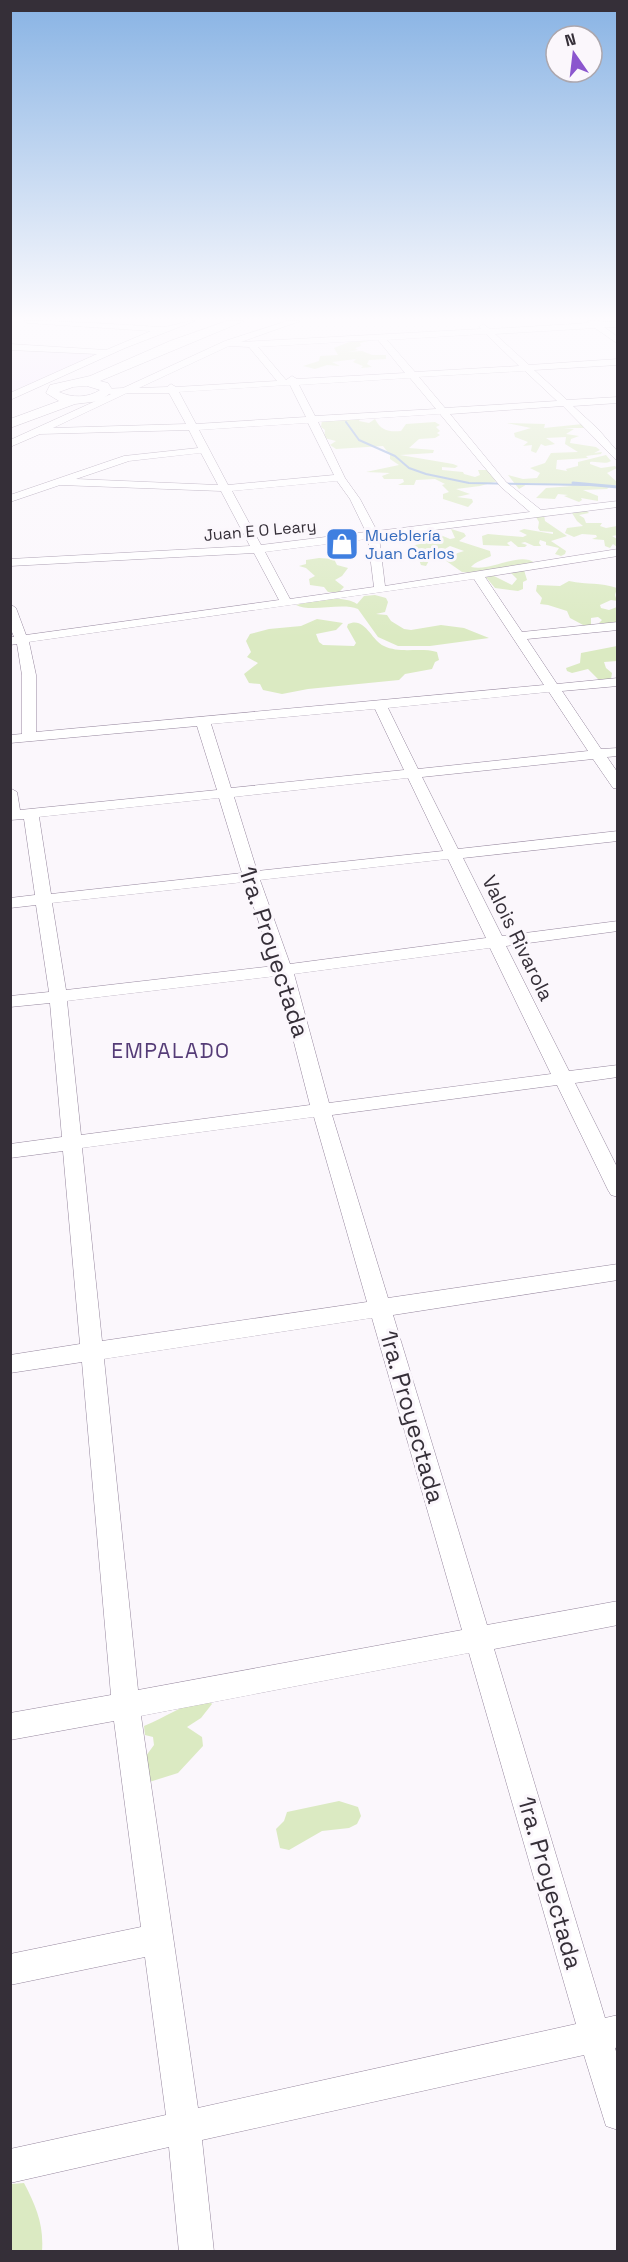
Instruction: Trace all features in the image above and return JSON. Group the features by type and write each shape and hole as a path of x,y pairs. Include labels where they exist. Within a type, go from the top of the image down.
{"street":[{"path":"10,444 48,427"},
{"path":"193,427 286,602"},
{"path":"38,431 199,427"},
{"path":"315,427 340,478 355,499 373,535 380,590"},
{"path":"456,427 503,483 539,514"},
{"path":"590,427 618,459"},
{"path":"595,431 606,432"},
{"path":"10,499 128,458 205,450"},
{"path":"59,482 225,488 340,478"},
{"name":"Juan E O Leary","path":"10,563 259,549 618,504"},
{"path":"15,641 380,590 618,552"},
{"path":"477,574 618,785"},
{"path":"10,608 15,641 24,647 29,675 29,738"},
{"path":"519,636 618,626"},
{"path":"10,739 618,682"},
{"name":"Valois Rivarola","path":"379,704 498,942 618,1191"},
{"name":"1ra. Proyectada","path":"203,722 250,877 284,970 321,1109 477,1638 606,2033 618,2114"},
{"path":"18,816 618,752"},
{"path":"10,792 42,899 58,996 126,1705 184,2127 197,2252"},
{"path":"10,903 453,852 618,836"},
{"path":"10,1002 284,970 618,926"},
{"path":"10,1151 618,1071"},
{"path":"10,1364 618,1272"},
{"path":"10,1727 618,1612"},
{"path":"10,1970 158,1939"},
{"path":"10,2166 606,2033"}],"green space":[{"path":"321,427 381,427 386,430 401,431 404,427 437,427 440,431 437,433 440,435 435,438 419,439 409,448 434,450 433,453 400,455 453,464 458,466 455,468 442,467 442,470 463,472 475,477 480,475 478,470 490,470 498,481 456,489 470,494 457,497 472,499 473,502 468,507 443,499 443,494 449,492 442,485 445,484 435,479 416,480 414,485 398,485 404,482 403,479 384,479 382,476 390,473 366,472 399,465 390,459 390,455 383,446 336,449 330,445 336,441 324,438 325,430"},
{"path":"524,427 584,427 563,428 574,429 566,434 579,436 571,439 570,443 596,447 600,450 594,453 602,452 601,454 586,456 588,458 557,460 556,469 567,471 566,469 578,466 578,462 606,455 611,461 590,462 590,464 601,468 615,466 617,468 607,473 617,482 617,486 612,485 607,489 583,490 598,496 598,501 581,498 579,502 564,496 568,495 558,494 555,499 536,498 546,488 573,486 529,483 519,489 508,475 523,479 537,478 540,473 530,468 545,463 551,453 578,452 565,444 566,437 546,438 555,444 545,446 541,444 536,453 531,451 532,445 523,446 528,442 515,437 514,433 531,428"},
{"path":"586,510 589,513 579,515 586,523 602,523 600,526 606,528 617,526 617,535 612,536 617,539 617,547 613,544 610,548 605,546 604,540 592,539 597,537 596,535 582,534 574,537 565,533 567,528 583,526 572,513"},
{"path":"544,515 545,521 567,536 551,541 566,551 565,554 561,556 555,554 559,548 546,545 546,542 540,540 541,546 525,542 521,543 527,545 525,547 518,547 511,541 507,543 510,546 483,545 482,536 488,534 523,537 527,535 519,531 524,529 553,534 553,532 540,531 538,528 539,522 536,517"},
{"path":"451,529 464,533 466,536 459,541 490,551 491,556 471,567 488,567 521,559 535,563 473,573 462,572 442,558 464,551 450,546 431,557 426,566 421,565 419,560 406,553 415,545 430,542 432,540 429,536 438,534 450,539 455,538"},
{"path":"334,559 337,565 348,568 342,576 335,580 344,587 339,592 328,592 324,587 310,585 309,579 315,576 306,568 299,566 306,564 306,560"},
{"path":"524,570 527,580 523,582 523,589 518,591 495,588 485,576 490,574 512,585 517,579 509,571"},
{"path":"569,581 617,588 615,595 617,601 611,600 600,605 601,608 609,610 617,607 617,624 599,623 602,620 598,617 591,618 591,625 585,626 570,618 567,611 540,604 542,598 536,591 537,585 560,586"},
{"path":"375,595 386,598 388,602 385,612 376,614 387,615 391,621 404,629 441,625 464,628 489,638 430,646 398,646 378,637 358,609 351,607 310,608 296,605 335,599 357,604 364,596"},
{"path":"317,619 343,623 336,630 316,634 323,645 354,646 356,643 347,627 348,624 354,622 363,626 384,646 397,650 437,652 439,660 435,662 432,669 405,674 399,680 308,689 282,694 263,690 260,684 249,683 244,674 258,663 247,657 251,652 246,641 250,634 269,629 301,626"},
{"path":"617,646 617,661 604,662 606,668 612,673 611,679 599,680 588,669 572,673 567,671 566,668 580,663 581,653"},
{"path":"207,1698 212,1704 201,1718 187,1727 202,1737 203,1746 178,1773 143,1784 137,1768 154,1745 153,1737 145,1735 144,1726"},
{"path":"339,1801 358,1807 361,1816 357,1824 349,1828 322,1831 289,1850 280,1848 276,1829 284,1821 287,1812"},
{"path":"24,2183 38,2216 42,2233 42,2251 11,2251 11,2184"}],"waterway":[{"path":"349,427 359,440 395,456 409,468 426,474 469,483 590,485"},
{"path":"573,483 618,487"}],"place":[{"name":"Mueblería Juan Carlos","path":"342,544"}],"district":[{"name":"EMPALADO","path":"171,1051"}]}
